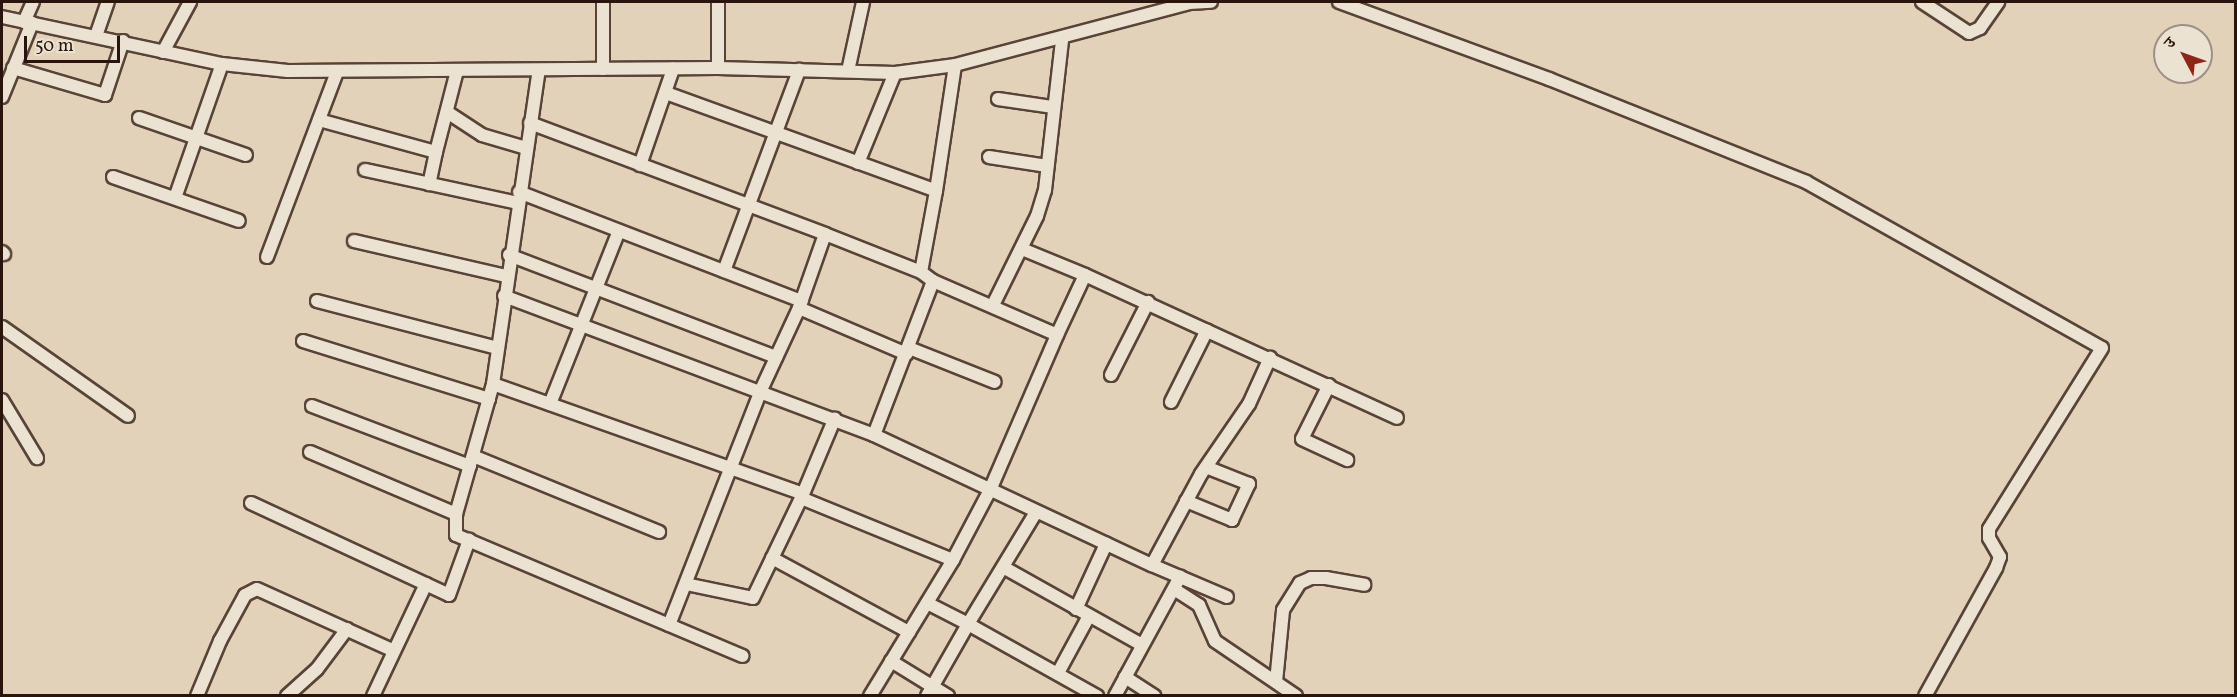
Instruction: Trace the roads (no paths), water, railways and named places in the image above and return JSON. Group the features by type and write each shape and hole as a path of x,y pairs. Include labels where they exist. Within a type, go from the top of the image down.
{"street":[{"path":"2,97 33,2"},
{"path":"96,36 108,2"},
{"path":"164,52 190,2"},
{"path":"603,2 603,69"},
{"path":"718,2 718,68"},
{"path":"848,71 863,2"},
{"path":"2,17 123,41 222,64 338,72 718,68 895,73 955,65 1062,40 1189,3 1211,2"},
{"path":"1338,2 1549,79 1806,182 2102,348 1989,529 1989,538 2000,556 1996,568 1925,696"},
{"path":"1922,2 1969,33 1980,28 1998,2"},
{"path":"993,305 1037,216 1047,166 1062,40"},
{"path":"13,68 105,95 123,41"},
{"path":"175,198 222,64"},
{"path":"921,272 955,65"},
{"path":"640,165 673,69"},
{"path":"539,70 509,255 493,384 456,514 456,535 742,656"},
{"path":"724,271 800,70"},
{"path":"429,184 457,71"},
{"path":"267,257 338,72"},
{"path":"858,163 895,73"},
{"path":"666,93 936,191"},
{"path":"998,99 1053,107"},
{"path":"447,112 482,135 526,148"},
{"path":"139,117 246,155"},
{"path":"319,120 436,152"},
{"path":"530,123 921,272 933,281 993,305 1057,335"},
{"path":"989,157 1047,166"},
{"path":"365,170 429,184 518,198 619,231 724,271 908,351 995,382"},
{"path":"112,177 239,220"},
{"path":"550,404 580,323 619,231"},
{"path":"669,625 761,390 800,305 825,234"},
{"path":"354,241 506,276"},
{"path":"1022,249 1148,302 1397,418"},
{"path":"509,255 596,286 776,357"},
{"path":"870,696 953,560 990,490 1084,275"},
{"path":"874,435 933,281"},
{"path":"504,296 835,418 1106,544 1227,597"},
{"path":"317,301 497,348"},
{"path":"1111,375 1148,302"},
{"path":"2,327 128,416"},
{"path":"1171,402 1207,330"},
{"path":"303,341 489,399"},
{"path":"1152,565 1206,467 1249,404 1270,358"},
{"path":"493,384 802,496 953,560"},
{"path":"1329,385 1302,439 1347,460"},
{"path":"2,400 37,458"},
{"path":"312,406 471,461 659,532"},
{"path":"686,584 750,600 802,496 835,418"},
{"path":"310,452 456,514"},
{"path":"1186,501 1232,520 1249,484 1206,467"},
{"path":"251,502 449,595 469,540"},
{"path":"930,690 1036,512"},
{"path":"1077,609 1106,544"},
{"path":"772,558 909,632"},
{"path":"1003,567 1142,645"},
{"path":"1115,696 1180,577"},
{"path":"1276,682 1283,610 1300,583 1311,578 1326,578 1364,585"},
{"path":"373,696 426,584"},
{"path":"1174,589 1199,605 1215,641 1296,696"},
{"path":"197,696 220,641 251,591 266,591 394,651"},
{"path":"927,603 1097,696"},
{"path":"1058,673 1089,616"},
{"path":"287,696 317,669 347,629"},
{"path":"891,661 930,690 948,696"},
{"path":"1125,677 1154,696"}]}
